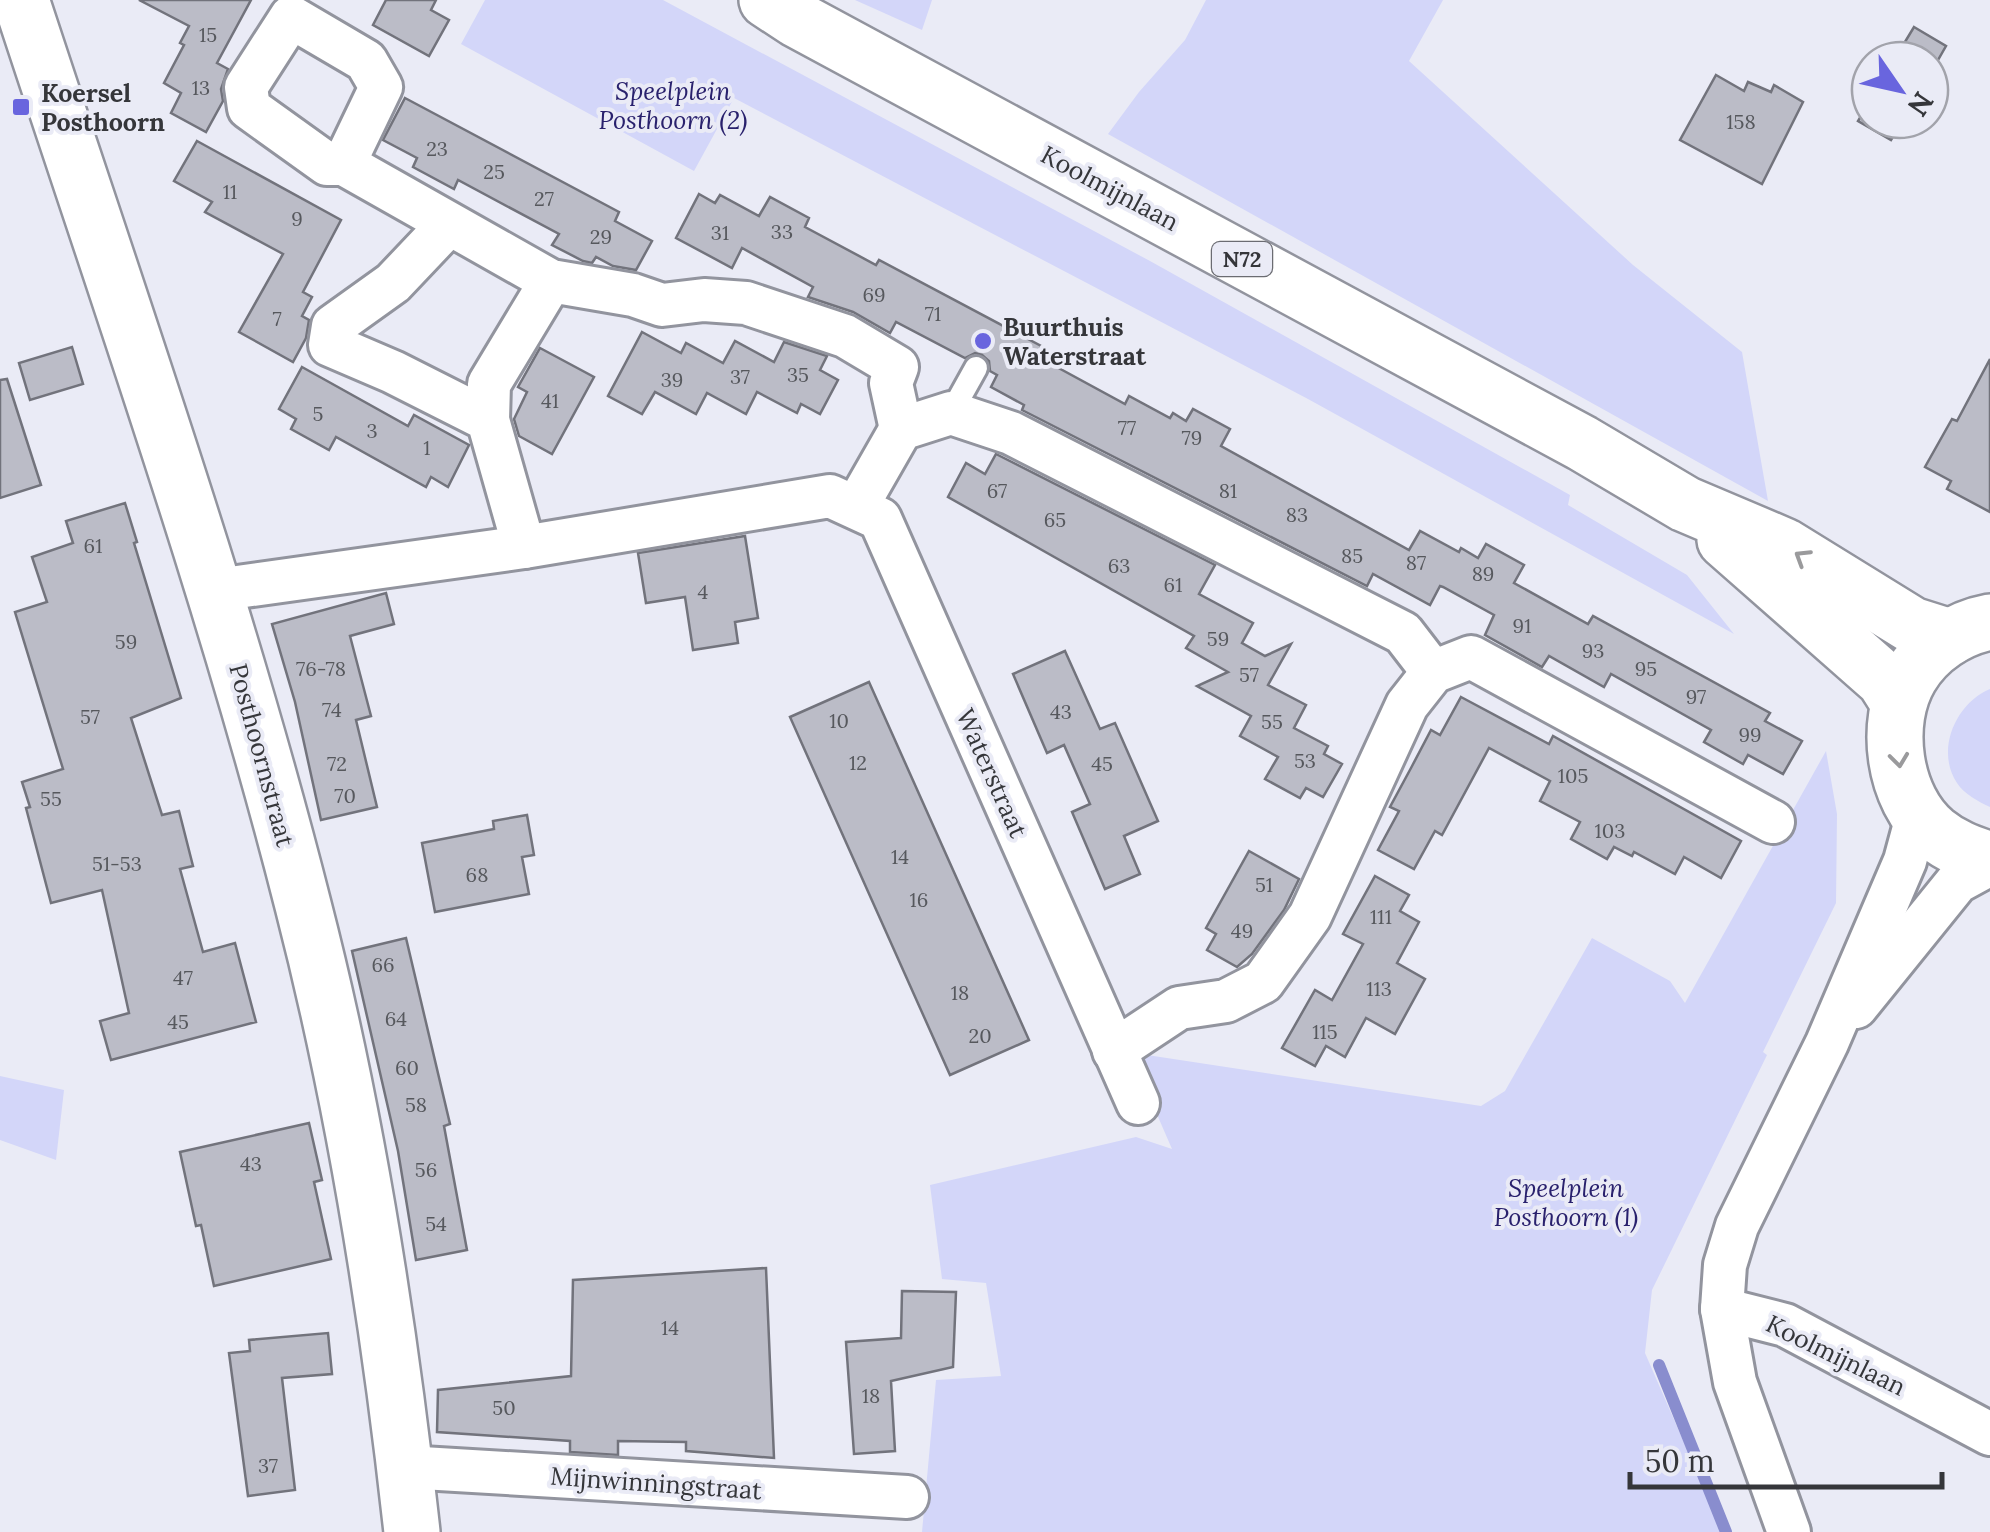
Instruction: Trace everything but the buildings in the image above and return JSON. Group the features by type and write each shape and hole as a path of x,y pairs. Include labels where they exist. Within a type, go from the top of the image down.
{"main road":[{"name":"Posthoornstraat","path":"21,0 216,590 304,909 355,1135 380,1286 412,1532"},
{"name":"Koolmijnlaan","path":"772,6 1582,443 1685,504 1784,546 1912,625 1970,629"},
{"name":"Koolmijnlaan","path":"1685,504 1884,680 1898,702"},
{"name":"Koolmijnlaan","path":"1970,629 1928,654 1910,676 1898,702 1896,764 1918,814 1933,832 1990,862"}],"street":[{"path":"216,590 524,547 830,496 857,506 901,429 891,383 897,366 846,336 746,303 704,300 662,306 633,294 551,281 344,164"},
{"path":"448,225 393,283 333,326 330,345 488,420"},
{"path":"524,547 488,420 489,384 551,281"},
{"path":"901,429 951,413 1011,432 1402,633 1433,672"},
{"name":"Waterstraat","path":"857,506 880,519 1138,1102"},
{"path":"1114,1051 1179,1008 1226,1001 1263,982 1310,916 1407,706 1433,672 1471,657 1773,822"},
{"name":"Koolmijnlaan","path":"1918,814 1904,861 1827,1043 1737,1226 1725,1264 1722,1309 1786,1325 1990,1434"},
{"name":"Koolmijnlaan","path":"1827,1043 1957,882 1990,862"},
{"path":"1722,1309 1734,1382 1789,1532"},
{"name":"Mijnwinningstraat","path":"405,1467 907,1497"}],"lane":[{"path":"951,413 976,368"}],"green space":[{"name":"Speelplein Posthoorn (2)","path":"485,0 663,0 1150,261 1570,495 1568,505 1687,575 1734,634 1308,399 734,98 694,171 461,44"},
{"path":"855,0 932,0 922,30"},
{"path":"1206,0 1443,0 1409,61 1633,265 1742,352 1768,501 1108,134 1185,40"},
{"path":"1990,689 1990,807 1960,787 1948,756 1952,729 1959,716 1967,705"},
{"name":"Speelplein Posthoorn (1)","path":"1826,751 1837,814 1836,903 1652,1290 1645,1353 1723,1532 922,1532 936,1380 1001,1376 986,1283 942,1279 930,1185 1136,1137 1172,1149 1139,1073 1147,1055 1481,1106 1505,1091 1592,938 1670,981 1685,1003"},
{"path":"0,1076 64,1090 56,1160 0,1140"}],"waterway":[{"path":"1659,1365 1726,1532"}],"place":[{"name":"Koersel Posthoorn","path":"21,107"},
{"name":"Buurthuis Waterstraat","path":"983,341"}]}
